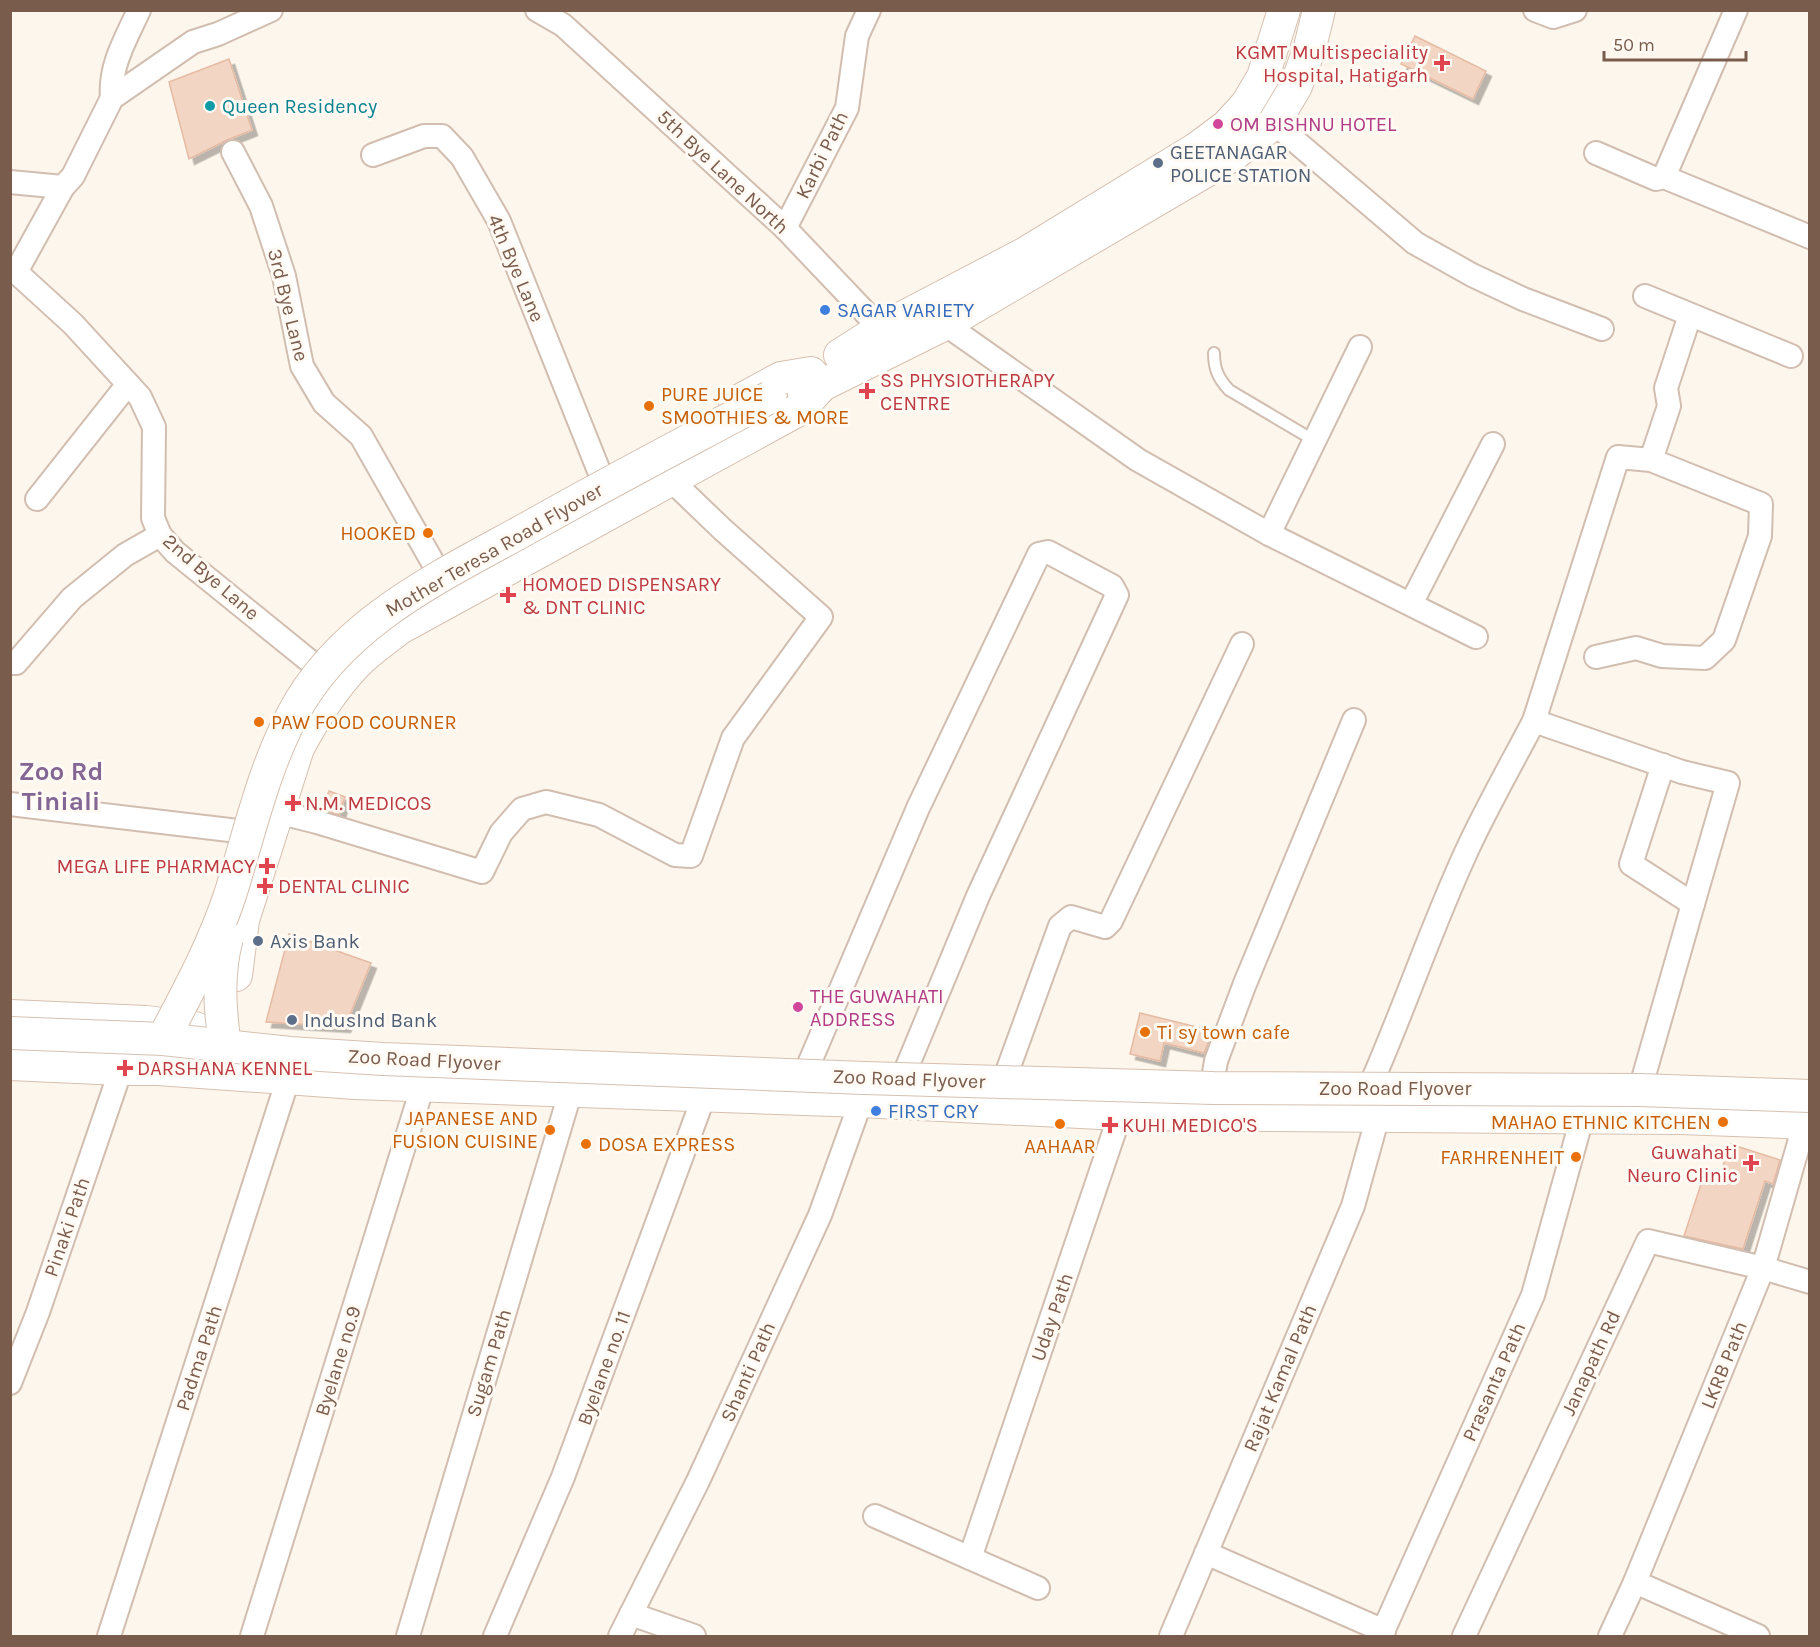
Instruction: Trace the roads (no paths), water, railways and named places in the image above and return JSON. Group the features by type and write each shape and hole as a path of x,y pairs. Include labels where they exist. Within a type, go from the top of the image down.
{"main road":[{"path":"231,1052 237,961 243,920 277,812 298,748 329,697 356,663 400,628 800,409 817,379 891,337 1196,149 1227,126 1247,104 1263,77 1284,10"},
{"path":"891,337 945,324 1233,155 1274,123 1296,86 1310,47 1319,10"},
{"path":"10,1064 121,1069 159,1044 207,920 269,736 290,694 312,663 353,621 436,568 781,378 817,379"},
{"name":"Mother Teresa Road Flyover","path":"231,1052 221,1018 220,976 224,951 286,751 299,721 335,671 366,640 391,620 445,587 817,379"},
{"name":"Mother Teresa Road Flyover","path":"159,1044 211,946 230,896 252,820 285,729 308,690 340,649 390,608 439,577 604,486 772,403"},
{"path":"10,1016 159,1044"},
{"name":"Zoo Road Flyover","path":"10,1033 159,1044 231,1052 876,1079 1213,1088 1639,1090 1807,1103"},
{"path":"231,1052 270,1038 439,1049 1134,1076 1213,1078 1463,1076 1643,1079 1807,1103"},
{"name":"Zoo Road Flyover","path":"10,1047 140,1055 301,1070 1100,1101 1807,1103"},
{"path":"231,1052 288,1079 861,1101 1120,1114 1680,1118 1807,1103"}],"street":[{"path":"112,98 111,81 117,56 139,10"},
{"path":"112,98 193,42 218,34 271,10"},
{"name":"5th Bye Lane North","path":"537,10 563,25 785,228 891,337"},
{"name":"Karbi Path","path":"785,228 847,108 857,36 869,10"},
{"path":"1535,10 1553,17 1575,10"},
{"path":"1664,177 1736,10"},
{"name":"2nd Bye Lane","path":"112,98 73,176 63,187 13,277 73,324 140,397 154,427 153,518 160,535 175,552 312,663"},
{"path":"1274,123 1415,243 1523,299 1602,329"},
{"name":"4th Bye Lane","path":"373,155 424,136 442,136 462,157 499,221 601,476"},
{"name":"3rd Bye Lane","path":"232,152 264,216 284,276 302,366 324,403 361,436 436,568"},
{"path":"1596,153 1656,179 1664,177 1809,237"},
{"path":"10,182 63,187"},
{"path":"1644,296 1791,356"},
{"path":"1652,460 1669,406 1666,388 1690,315"},
{"path":"945,324 1138,460 1269,534 1476,638"},
{"path":"1269,534 1360,347"},
{"path":"37,499 128,384"},
{"path":"1412,604 1493,444"},
{"path":"1374,1077 1468,847 1534,721 1618,458 1652,460 1761,504 1760,536 1724,640 1705,658 1662,656 1636,648 1596,657"},
{"path":"277,812 482,872 501,833 522,809 546,802 599,815 675,855 692,856 733,738 821,617 670,480"},
{"path":"10,663 16,663 72,598 125,555 160,535"},
{"path":"809,1064 918,808 1039,554 1048,552 1112,586 1117,595 978,896 908,1067"},
{"path":"1007,1072 1060,926 1071,917 1105,927 1112,921 1242,644"},
{"path":"1213,1078 1216,1061 1244,986 1354,720"},
{"path":"1534,721 1663,765 1728,783 1643,1079"},
{"path":"1663,765 1631,864 1693,904"},
{"path":"10,804 238,831"},
{"name":"Pinaki Path","path":"10,1383 38,1312 121,1069"},
{"name":"Uday Path","path":"970,1558 1134,1076"},
{"name":"Padma Path","path":"109,1636 288,1079"},
{"name":"Byelane no.9","path":"252,1636 423,1085"},
{"name":"Sugam Path","path":"408,1636 572,1090"},
{"name":"Byelane no. 11","path":"495,1636 563,1477 704,1096"},
{"name":"Shanti Path","path":"620,1636 698,1481 815,1226 861,1101"},
{"name":"LKRB Path","path":"1610,1636 1635,1582 1763,1268 1799,1143 1807,1103"},
{"name":"Rajat Kamal Path","path":"1171,1636 1353,1206 1378,1116"},
{"name":"Prasanta Path","path":"1382,1634 1533,1294 1582,1118"},
{"name":"Janapath Rd","path":"1464,1636 1648,1241 1763,1268 1809,1282"},
{"path":"875,1516 1038,1588"},
{"path":"1206,1553 1382,1634"},
{"path":"1635,1582 1758,1636"},
{"path":"630,1614 694,1636"}],"lane":[{"path":"1214,353 1214,366 1219,378 1229,390 1315,441"}],"place":[{"name":"KGMT Multispeciality Hospital, Hatigarh","path":"1442,63"},
{"name":"Queen Residency","path":"210,106"},
{"name":"OM BISHNU HOTEL","path":"1218,124"},
{"name":"GEETANAGAR POLICE STATION","path":"1158,163"},
{"name":"SAGAR VARIETY","path":"825,310"},
{"name":"SS PHYSIOTHERAPY CENTRE","path":"867,391"},
{"name":"PURE JUICE SMOOTHIES & MORE","path":"649,406"},
{"name":"HOOKED","path":"428,533"},
{"name":"HOMOED DISPENSARY & DNT CLINIC","path":"508,595"},
{"name":"PAW FOOD COURNER","path":"259,722"},
{"name":"N.M. MEDICOS","path":"293,803"},
{"name":"MEGA LIFE PHARMACY","path":"267,866"},
{"name":"DENTAL CLINIC","path":"265,886"},
{"name":"Axis Bank","path":"258,941"},
{"name":"THE GUWAHATI ADDRESS","path":"798,1007"},
{"name":"IndusInd Bank","path":"292,1020"},
{"name":"Ti sy town cafe","path":"1145,1032"},
{"name":"DARSHANA KENNEL","path":"125,1068"},
{"name":"FIRST CRY","path":"876,1111"},
{"name":"MAHAO ETHNIC KITCHEN","path":"1723,1122"},
{"name":"AAHAAR","path":"1060,1124"},
{"name":"KUHI MEDICO'S","path":"1110,1125"},
{"name":"JAPANESE AND FUSION CUISINE","path":"550,1130"},
{"name":"DOSA EXPRESS","path":"586,1144"},
{"name":"FARHRENHEIT","path":"1576,1157"},
{"name":"Guwahati Neuro Clinic","path":"1751,1163"}],"district":[{"name":"Zoo Rd Tiniali","path":"61,786"}]}
